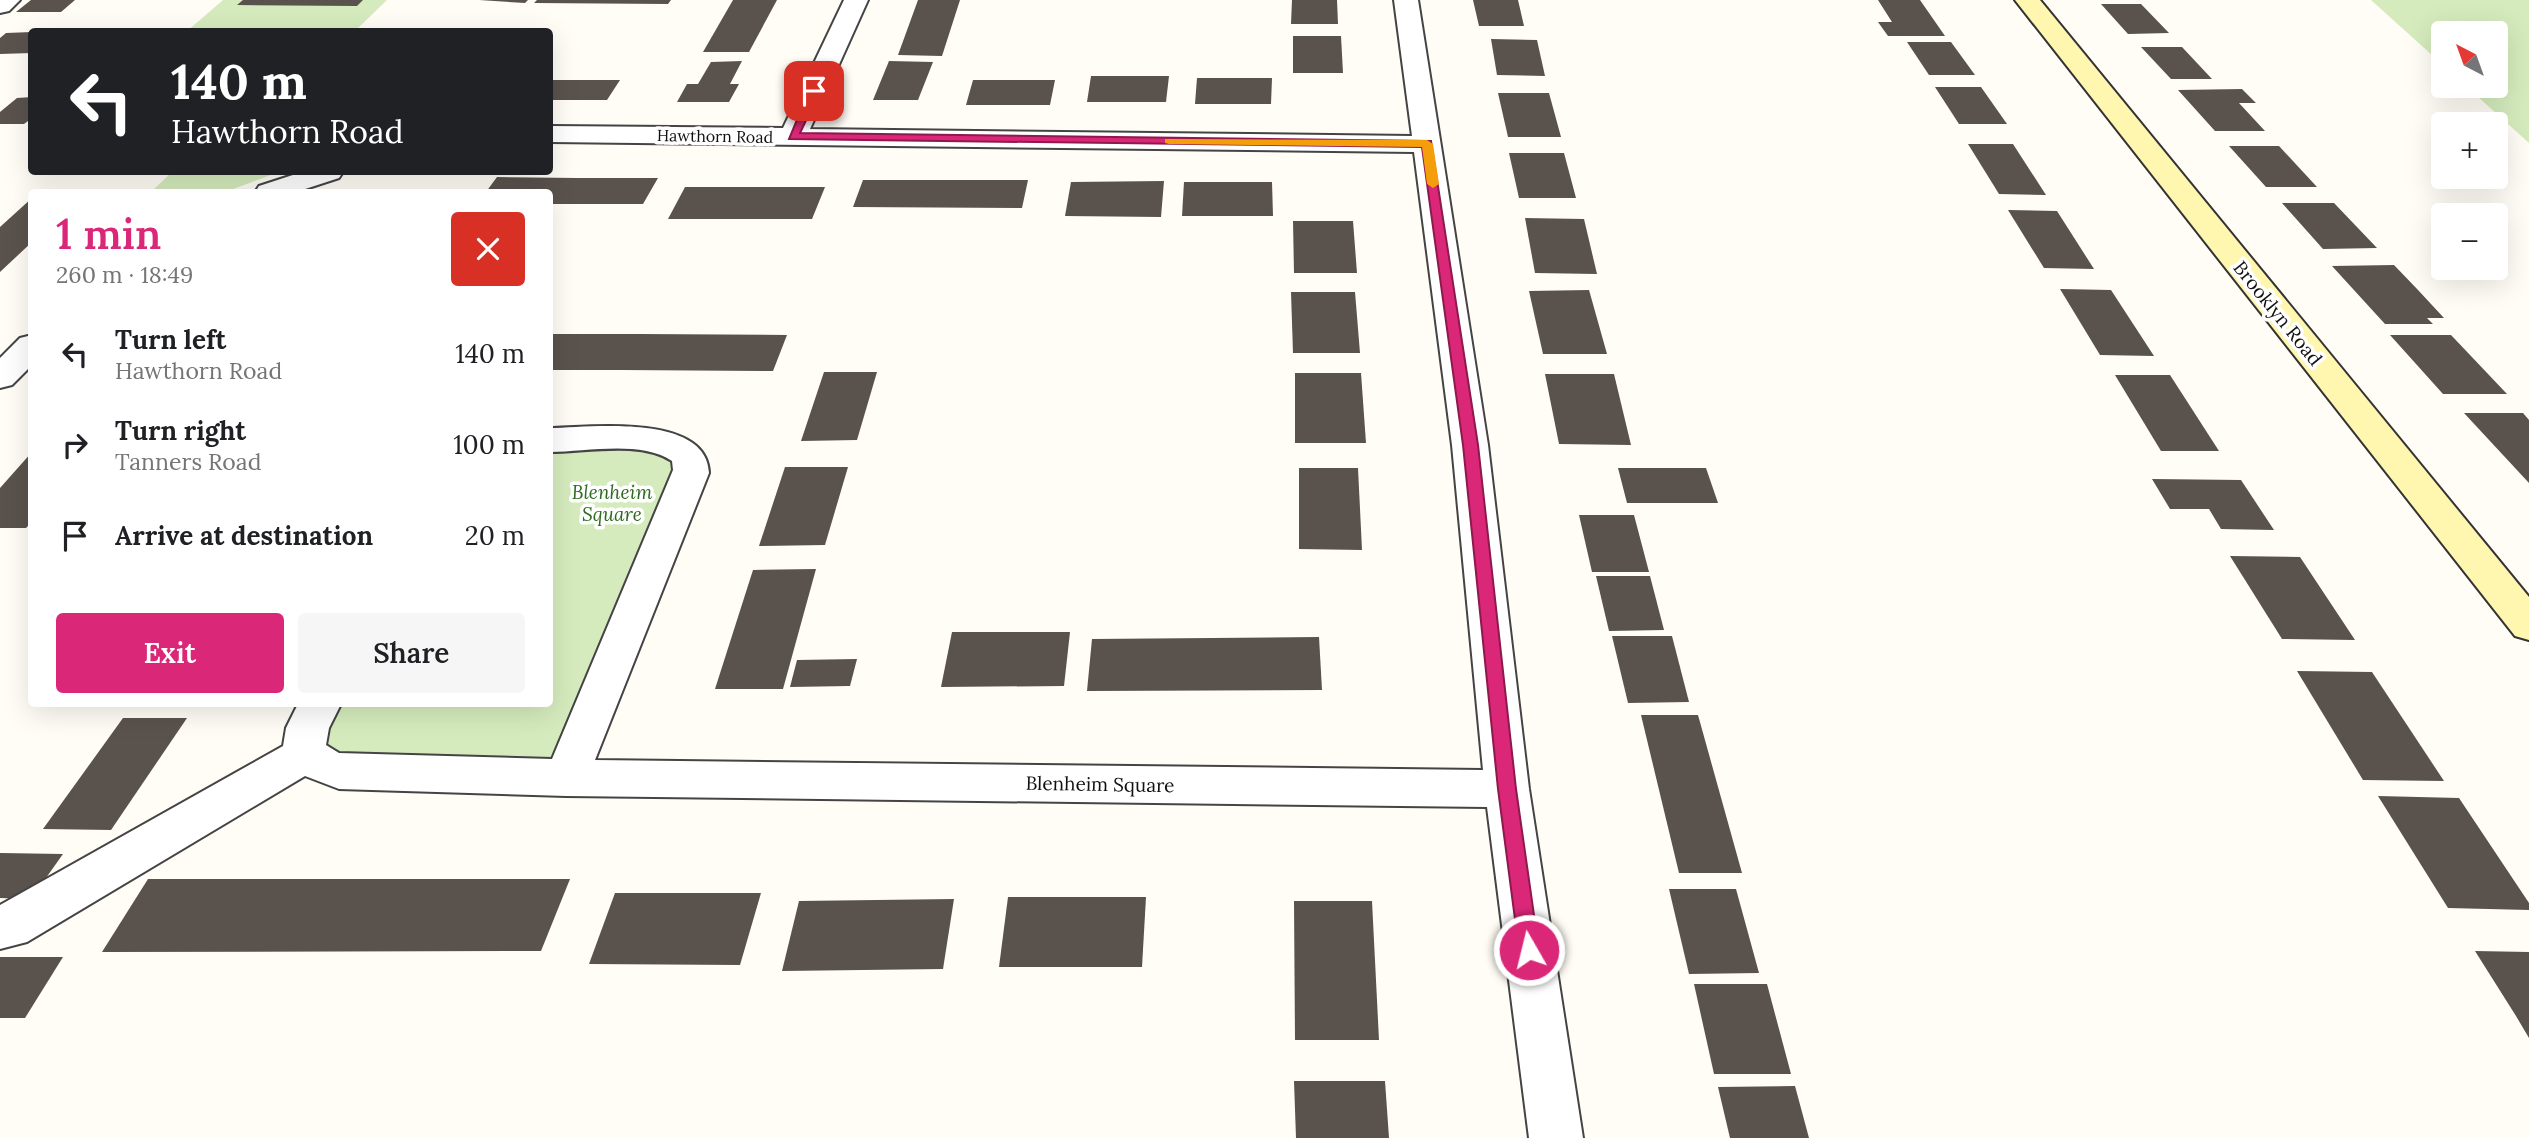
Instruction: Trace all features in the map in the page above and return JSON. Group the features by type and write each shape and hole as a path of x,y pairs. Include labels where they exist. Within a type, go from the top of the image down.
{"street":[{"path":"0,6 8,0"},
{"path":"793,136 856,0"},
{"path":"1406,0 1470,445 1507,789 1556,1138"},
{"name":"Brooklyn Road","path":"2027,0 2529,625"},
{"name":"Hawthorn Road","path":"553,134 1427,144"},
{"path":"278,189 321,175"},
{"path":"0,377 28,349"},
{"path":"553,440 661,441 684,452 690,461 691,473 566,778"},
{"path":"0,927 10,927 306,754 305,739 319,707"},
{"name":"Blenheim Square","path":"306,754 314,765 339,771 566,778 1507,789"}],"green space":[{"path":"223,0 387,0 358,28 191,28"},
{"path":"2371,0 2529,0 2529,143 2508,124 2508,112 2495,112 2479,98 2508,98 2508,21 2431,21 2431,54"},
{"path":"169,175 271,175 233,189 154,189"},
{"name":"Blenheim Square","path":"553,440 661,441 684,452 566,778 339,771 312,717 318,707 553,707"}],"building":[{"path":"31,0 75,0 61,12 16,12"},
{"path":"243,0 363,0 357,6 237,5"},
{"path":"479,0 528,0 525,3"},
{"path":"537,0 671,0 668,4 534,3"},
{"path":"733,0 777,0 749,52 703,52"},
{"path":"918,0 960,0 942,56 898,55"},
{"path":"1292,0 1337,0 1338,24 1291,24"},
{"path":"1473,0 1518,0 1524,26 1479,26"},
{"path":"1878,0 1920,0 1945,36 1888,36 1878,22 1892,22"},
{"path":"2101,4 2141,4 2169,33 2128,34"},
{"path":"28,32 28,53 0,54 0,38 6,33"},
{"path":"1293,36 1341,36 1343,73 1293,73"},
{"path":"1491,39 1537,40 1545,76 1497,75"},
{"path":"1907,42 1951,42 1975,75 1929,75"},
{"path":"2141,47 2182,47 2212,79 2171,79"},
{"path":"742,61 730,84 739,84 729,102 677,102 687,84 698,84 711,62"},
{"path":"889,61 933,62 918,100 873,100"},
{"path":"1091,76 1169,76 1166,102 1087,102"},
{"path":"1197,78 1272,78 1271,104 1195,104"},
{"path":"553,80 620,80 607,100 553,100"},
{"path":"973,80 1055,80 1050,105 966,105"},
{"path":"1935,87 1981,87 2007,124 1959,124"},
{"path":"2242,89 2256,103 2239,103 2265,131 2215,131 2178,90"},
{"path":"1498,93 1549,93 1561,137 1508,137"},
{"path":"28,97 28,121 24,124 0,124 0,112 17,98"},
{"path":"1968,144 2013,144 2046,195 1999,194"},
{"path":"2229,146 2279,146 2317,187 2266,187"},
{"path":"1509,153 1564,153 1576,198 1519,198"},
{"path":"497,177 658,178 643,204 553,204 553,189 488,189"},
{"path":"863,180 1028,180 1022,208 853,207"},
{"path":"1164,181 1161,217 1065,216 1071,182"},
{"path":"1184,182 1272,182 1273,216 1182,216"},
{"path":"685,187 825,187 812,219 668,219"},
{"path":"28,202 28,246 0,272 0,227"},
{"path":"2282,203 2334,203 2377,248 2323,249"},
{"path":"2008,210 2057,211 2094,269 2044,268"},
{"path":"1525,218 1584,219 1597,274 1535,273"},
{"path":"1293,221 1353,221 1357,273 1294,273"},
{"path":"2394,265 2444,318 2427,318 2433,324 2385,324 2332,266"},
{"path":"2060,289 2111,290 2154,356 2100,355"},
{"path":"1589,290 1607,354 1543,354 1529,291"},
{"path":"1291,292 1355,292 1360,353 1293,353"},
{"path":"553,334 787,335 773,371 553,370"},
{"path":"2390,335 2451,335 2507,394 2443,394"},
{"path":"824,372 877,372 857,440 801,441"},
{"path":"1295,373 1361,373 1366,443 1295,443"},
{"path":"1545,374 1614,374 1631,445 1559,444"},
{"path":"2115,375 2170,375 2219,451 2161,451"},
{"path":"2464,413 2523,413 2529,420 2529,483"},
{"path":"28,456 26,528 0,528 0,488"},
{"path":"785,467 848,467 825,545 759,546"},
{"path":"1299,468 1358,468 1362,550 1299,549"},
{"path":"1618,468 1706,468 1718,503 1627,503"},
{"path":"2152,479 2241,480 2274,530 2221,529 2209,509 2170,509"},
{"path":"1579,515 1634,515 1649,572 1592,572"},
{"path":"2230,556 2300,557 2355,640 2282,639"},
{"path":"816,569 783,689 715,689 753,570"},
{"path":"1596,576 1650,576 1664,630 1609,631"},
{"path":"952,632 1070,632 1064,686 941,687"},
{"path":"1612,636 1672,636 1689,702 1628,703"},
{"path":"1319,637 1322,690 1087,691 1092,639"},
{"path":"857,659 850,686 790,687 797,660"},
{"path":"2297,671 2372,672 2444,781 2363,780"},
{"path":"1641,715 1698,715 1742,873 1679,873"},
{"path":"123,718 187,718 111,830 43,829"},
{"path":"2378,796 2459,798 2529,903 2529,910 2448,908"},
{"path":"0,853 63,854 31,899 0,898"},
{"path":"148,879 570,879 541,951 102,952"},
{"path":"1669,889 1736,889 1759,973 1689,974"},
{"path":"615,893 761,893 740,965 589,964"},
{"path":"1008,897 1146,897 1142,967 999,967"},
{"path":"954,899 943,969 782,971 799,901"},
{"path":"1294,901 1372,901 1379,1040 1295,1040"},
{"path":"2475,951 2529,952 2529,1038 2516,1016"},
{"path":"0,957 63,957 25,1018 0,1018"},
{"path":"1694,984 1767,984 1791,1074 1714,1074"},
{"path":"1294,1081 1385,1081 1389,1138 1296,1138"},
{"path":"1795,1086 1809,1138 1730,1138 1718,1087"}],"slow traffic":[{"path":"1169,141 1427,144 1433,184"}],"route":[{"path":"814,91 793,136 1427,144 1470,445 1507,789 1529,950"}]}
